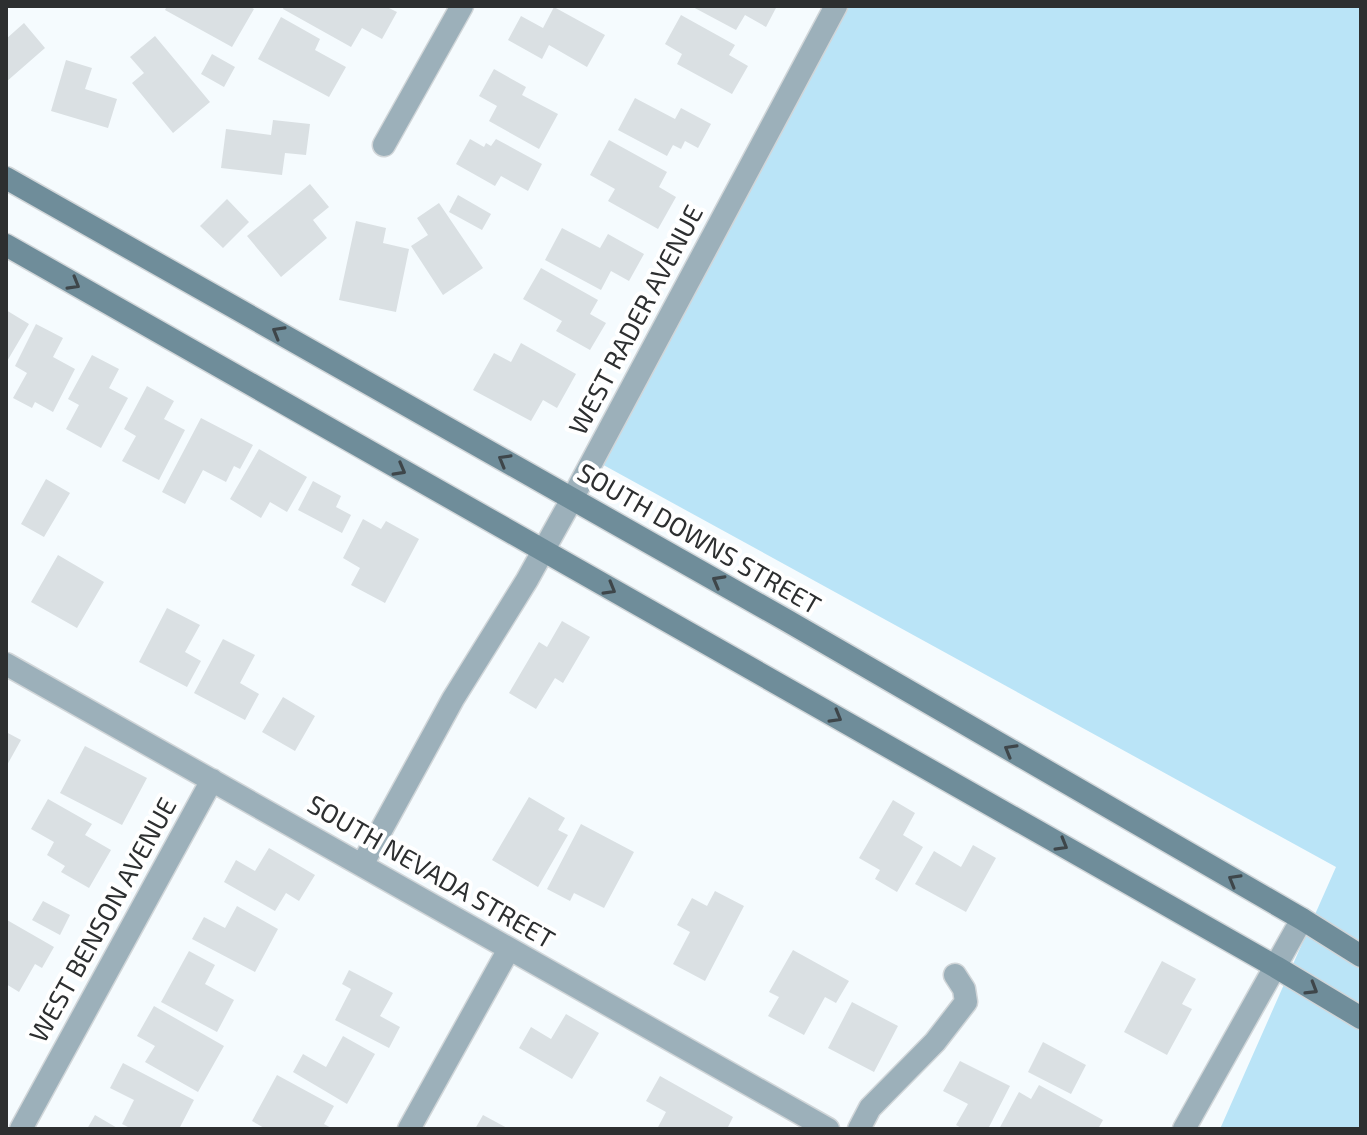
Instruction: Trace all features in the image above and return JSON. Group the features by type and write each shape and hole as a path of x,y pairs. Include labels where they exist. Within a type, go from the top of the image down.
{"main road":[{"name":"SOUTH DOWNS STREET","path":"6,178 800,628 1361,956"},
{"path":"6,245 1361,1018"}],"street":[{"path":"384,145 462,6"},
{"name":"WEST RADER AVENUE","path":"362,865 453,699 527,580 572,499 836,6"},
{"name":"SOUTH NEVADA STREET","path":"6,664 509,949 800,1122 828,1129"},
{"name":"WEST BENSON AVENUE","path":"21,1129 212,780"},
{"path":"1184,1129 1302,919"},
{"path":"409,1129 509,949"},
{"path":"859,1129 870,1108 935,1042 966,1002 964,989 955,975"}],"shaded area":[{"path":"847,6 1361,6 1361,1129 1220,1129 1336,867 598,462"}],"building":[{"path":"167,6 249,6 254,9 232,47 165,10"},
{"path":"284,6 385,6 397,12 382,39 362,28 351,47 283,9"},
{"path":"691,6 777,6 766,27 745,15 736,30"},
{"path":"554,7 605,35 587,67 549,45 542,59 508,40 521,16 543,28"},
{"path":"681,15 735,45 729,55 748,66 732,94 677,64 682,54 665,44"},
{"path":"281,17 320,39 315,50 346,67 329,97 258,59"},
{"path":"24,23 45,48 6,82 6,39"},
{"path":"155,36 210,102 173,133 132,83 144,73 130,57"},
{"path":"212,54 235,67 224,87 201,74"},
{"path":"66,60 92,68 85,89 117,99 108,128 51,111"},
{"path":"494,69 526,87 522,95 558,114 539,149 489,121 497,106 479,96"},
{"path":"635,98 675,119 681,108 711,124 698,148 685,141 681,149 673,145 667,156 618,130"},
{"path":"273,120 310,124 306,155 285,153 282,175 221,168 226,129 271,135"},
{"path":"470,139 484,147 486,143 491,146 496,139 542,164 528,191 501,176 495,186 456,164"},
{"path":"609,140 667,172 659,187 676,197 658,229 608,201 615,189 590,175"},
{"path":"310,184 329,207 313,220 327,238 281,277 247,236"},
{"path":"458,195 491,214 482,230 449,212"},
{"path":"227,199 249,222 223,248 200,226"},
{"path":"439,203 483,268 443,295 411,246 428,235 417,218"},
{"path":"356,221 386,228 383,243 409,249 396,312 339,300"},
{"path":"562,228 600,248 608,234 644,254 629,281 611,271 601,290 545,260"},
{"path":"541,268 598,300 590,314 606,323 590,350 556,331 562,321 523,299"},
{"path":"6,310 29,324 6,363"},
{"path":"36,324 63,338 53,357 75,369 53,412 35,402 32,408 13,398 27,373 15,366"},
{"path":"521,343 576,374 557,408 543,400 531,421 473,390 494,353 511,362"},
{"path":"92,355 119,369 109,388 128,398 101,448 66,429 79,405 68,399"},
{"path":"147,386 174,401 164,419 185,430 159,480 122,461 136,436 124,429"},
{"path":"201,418 253,445 240,469 234,466 226,482 203,470 185,504 162,492"},
{"path":"259,449 307,477 287,512 270,502 261,518 230,499"},
{"path":"46,479 70,493 44,537 21,524"},
{"path":"313,481 341,496 336,507 351,515 342,533 298,510"},
{"path":"363,519 381,529 386,521 419,539 385,603 351,585 360,568 343,558"},
{"path":"58,555 104,582 77,628 31,602"},
{"path":"167,608 200,625 185,652 201,661 187,687 139,662"},
{"path":"562,621 590,637 563,683 555,678 536,709 509,693 539,642 547,647"},
{"path":"223,639 255,655 240,683 259,694 245,720 194,693"},
{"path":"283,697 315,716 295,751 262,732"},
{"path":"6,732 21,740 6,767"},
{"path":"85,746 147,778 122,825 60,793"},
{"path":"529,797 565,818 558,830 568,835 538,887 492,860"},
{"path":"48,799 92,824 85,835 111,850 89,888 61,872 65,866 47,855 54,842 31,829"},
{"path":"893,800 915,813 903,835 923,847 897,892 875,879 880,870 859,858"},
{"path":"581,824 634,852 604,908 574,893 570,901 547,889"},
{"path":"973,845 996,858 966,912 915,884 934,851 961,867"},
{"path":"269,848 315,875 299,901 286,893 275,911 224,882 236,860 255,871"},
{"path":"715,891 744,906 705,981 673,964 690,932 677,925 692,898 707,906"},
{"path":"43,901 70,915 60,935 32,920"},
{"path":"237,906 278,929 255,972 192,939 204,917 225,928"},
{"path":"7,920 54,947 42,968 35,964 19,992 6,984"},
{"path":"793,950 849,981 836,1003 825,997 804,1035 768,1016 779,997 769,992"},
{"path":"189,951 215,965 205,984 234,1000 217,1032 161,1002"},
{"path":"1162,961 1196,979 1182,1004 1192,1009 1167,1055 1124,1032"},
{"path":"349,970 393,993 380,1016 400,1027 389,1048 335,1020 351,989 342,984"},
{"path":"852,1002 898,1026 874,1072 828,1048"},
{"path":"154,1006 224,1046 198,1092 145,1062 155,1046 137,1036"},
{"path":"566,1014 599,1033 572,1079 519,1048 531,1027 551,1039"},
{"path":"343,1036 375,1054 347,1104 293,1072 303,1054 326,1067"},
{"path":"1043,1042 1086,1065 1071,1094 1028,1072"},
{"path":"960,1061 1010,1086 988,1129 963,1129 956,1125 968,1104 943,1091"},
{"path":"123,1063 194,1100 179,1129 132,1129 122,1124 134,1100 110,1088"},
{"path":"277,1075 334,1106 324,1124 333,1129 266,1129 252,1121"},
{"path":"660,1076 733,1117 727,1129 657,1129 666,1112 646,1101"},
{"path":"1039,1085 1103,1120 1098,1129 999,1129 1019,1092 1031,1099"},
{"path":"95,1115 119,1129 87,1129"},
{"path":"483,1115 509,1129 475,1129"}]}
